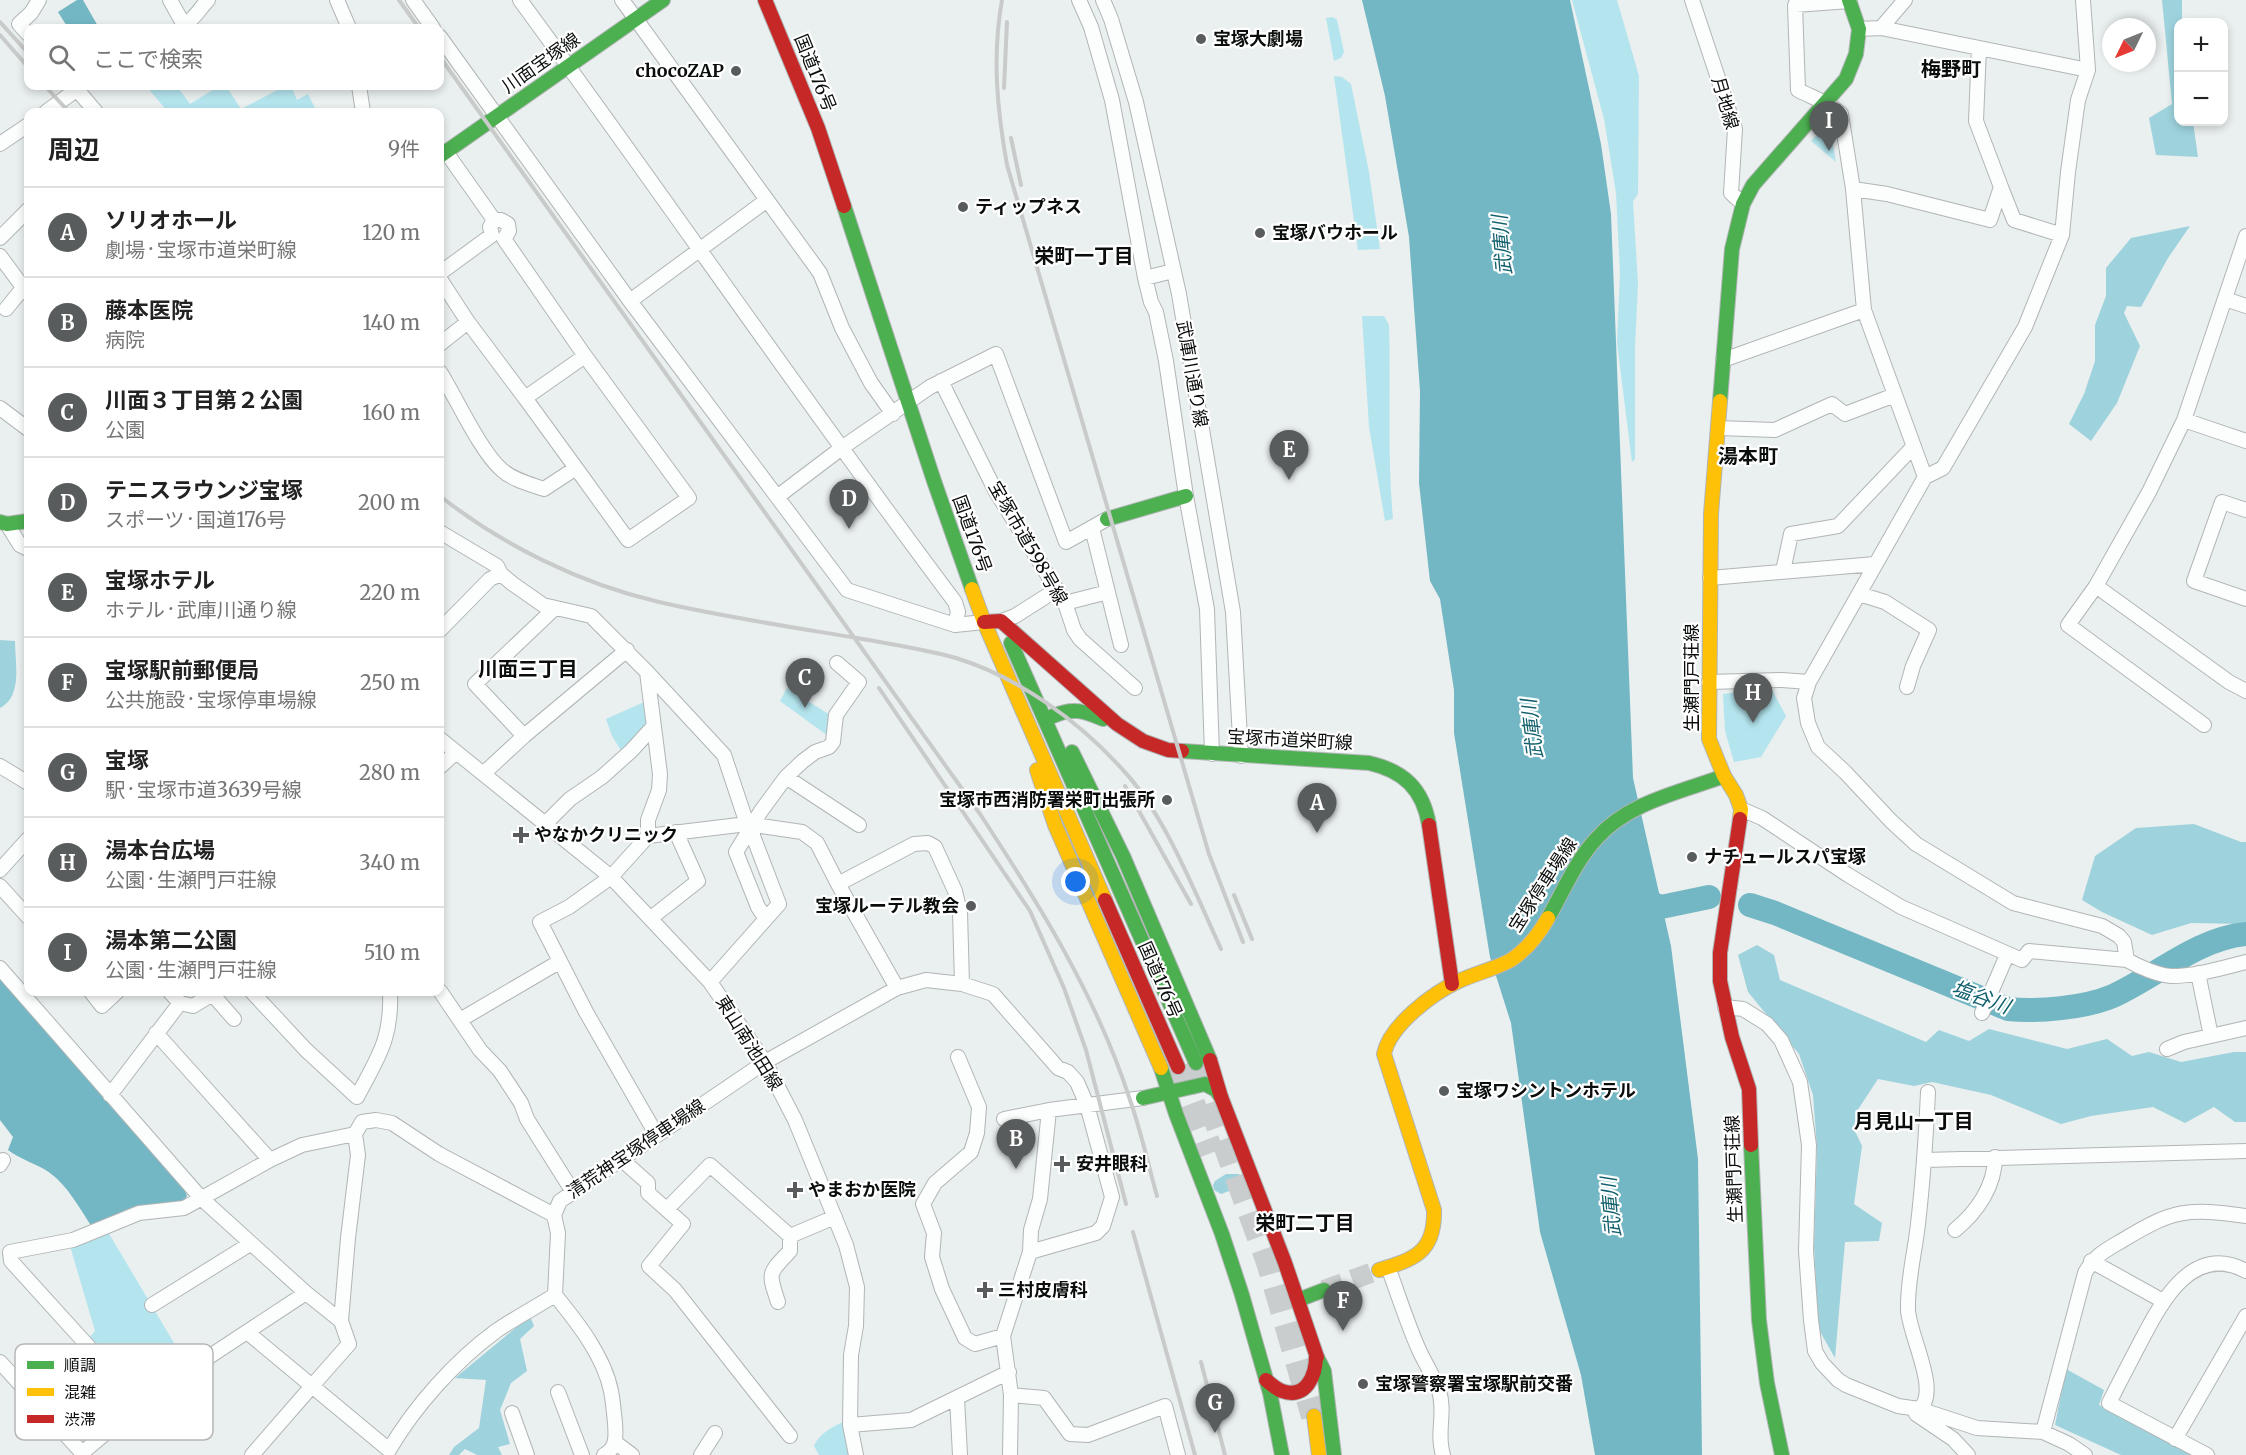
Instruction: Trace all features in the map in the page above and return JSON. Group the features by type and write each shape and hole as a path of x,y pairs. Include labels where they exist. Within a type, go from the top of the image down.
{"main road":[{"name":"川面宝塚線","path":"444,153 663,0"},
{"name":"国道176号","path":"765,0 818,128 908,402 984,622 1178,1067"},
{"name":"生瀬門戸荘線","path":"1782,1455 1767,1383 1759,1320 1749,1089 1725,1007 1720,981 1720,953 1741,809 1709,739 1711,514 1732,249 1743,204 1754,185 1779,154 1846,79 1856,54 1858,29 1849,0"},
{"path":"917,378 923,398"},
{"path":"1107,519 1186,496"},
{"path":"4,523 24,521"},
{"name":"国道176号","path":"995,605 1196,1063"},
{"path":"984,622 1001,621"},
{"name":"宝塚市道栄町線","path":"1001,621 1117,724 1143,741 1168,750 1369,763 1391,768 1407,779 1419,795 1427,814 1459,981"},
{"path":"1016,653 1053,716 1122,856 1210,1060 1221,1097 1298,1300 1315,1353 1324,1371 1334,1455"},
{"path":"1019,705 1028,744 1056,825 1159,1062 1176,1114 1229,1251 1245,1300 1266,1380 1280,1436 1282,1455"},
{"path":"1053,716 1067,709 1077,708 1117,724"},
{"name":"宝塚停車場線","path":"1383,1268 1420,1252 1430,1241 1434,1230 1434,1210 1384,1054 1389,1038 1402,1023 1459,981 1500,966 1518,954 1537,935 1578,861 1592,842 1610,824 1629,812 1724,776"},
{"path":"1143,1098 1155,1089 1160,1077 1159,1062"},
{"path":"1143,1098 1200,1084 1210,1086 1221,1097"},
{"path":"1176,1114 1183,1097 1200,1084"},
{"path":"1143,1098 1167,1105 1176,1114"},
{"path":"1298,1300 1324,1290"},
{"path":"1280,1436 1289,1411 1315,1376 1317,1366 1315,1353"},
{"path":"1266,1380 1280,1391 1296,1394 1302,1392"},
{"path":"1314,1416 1319,1455"}],"street":[{"path":"24,30 19,24 31,13 39,0"},
{"path":"170,0 183,24"},
{"path":"186,24 208,0"},
{"path":"337,0 347,24"},
{"path":"413,0 430,24"},
{"path":"520,0 843,447 887,512 956,602 958,612 955,625"},
{"path":"622,0 820,273 842,328 871,383 893,414"},
{"name":"武庫川通り線","path":"1079,0 1091,27 1112,100 1145,278 1156,312 1166,361 1186,496 1207,609 1212,754"},
{"name":"武庫川通り線","path":"1103,0 1136,102 1179,294 1233,612 1241,756"},
{"name":"月地線","path":"1692,0 1735,129 1731,193 1743,204"},
{"path":"1849,0 1795,5 1798,90 1815,99 1827,102 1841,114 1853,189 1864,310 1925,477"},
{"path":"1881,28 1905,0"},
{"path":"2083,0 2088,70 2078,100 2062,235 2025,327 1943,468 1925,477 1809,682 1804,698 1808,723 1818,747 1916,844 2013,903 2075,918 2112,932 2124,942 2127,960"},
{"path":"1858,29 1881,28 2088,70"},
{"path":"444,43 630,301 847,590 955,625 984,622"},
{"path":"1979,48 1977,121 2014,220 2062,235"},
{"path":"51,108 73,90"},
{"path":"77,90 92,108"},
{"path":"360,90 362,108"},
{"path":"0,144 24,128"},
{"path":"444,157 494,220 490,227 689,498 628,540 468,322 444,285"},
{"path":"1853,189 1887,194 1990,220 2001,188"},
{"path":"630,301 767,200"},
{"path":"0,238 24,214"},
{"path":"2204,725 2068,625 2096,586 2149,492 2184,420 2246,236"},
{"path":"444,271 498,237"},
{"path":"0,256 24,288"},
{"path":"1145,278 1173,271"},
{"path":"6,309 24,293"},
{"path":"2224,299 2246,306"},
{"path":"1723,360 1864,310"},
{"path":"444,341 468,322"},
{"path":"777,497 908,402 923,398 941,381 996,354 1066,542 1107,519"},
{"path":"525,398 585,356"},
{"path":"444,379 483,445 502,471 522,482 544,489 576,468"},
{"name":"宝塚市道598号線","path":"941,381 995,490 1065,603 1074,630 1080,639 1135,688"},
{"path":"1718,428 1775,430 1832,405 1845,414 1895,395"},
{"path":"0,408 24,426"},
{"path":"2184,420 2246,441"},
{"path":"1783,571 1791,534 1838,526 1914,446"},
{"path":"1186,496 1212,491"},
{"path":"2246,510 2222,502 2194,581 2246,599"},
{"path":"4,523 24,547"},
{"path":"1092,528 1121,645"},
{"path":"444,535 496,566 501,574 543,604 591,616 627,650 724,755 779,904 710,982"},
{"path":"1710,578 1875,564"},
{"path":"444,626 490,579 501,574"},
{"path":"2096,586 2229,682 2246,691"},
{"path":"1001,621 1015,616 1056,590"},
{"path":"1065,603 1108,592"},
{"path":"1859,594 1885,602 1929,630 1913,666 1907,687"},
{"path":"524,736 475,684 555,608"},
{"path":"483,774 524,736 627,650"},
{"path":"766,919 758,907 736,852 750,825 786,777 815,752 829,747 833,742 836,715 859,682 837,663"},
{"path":"647,672 660,765 659,790 648,820 648,836"},
{"path":"1709,682 1782,680 1809,682"},
{"path":"544,824 570,799 602,777 653,727"},
{"name":"東山南池田線","path":"444,742 610,877 710,982 765,1062 795,1120 835,1217 846,1245 857,1287 856,1326 851,1354 850,1425 856,1455"},
{"path":"444,763 456,752"},
{"path":"0,766 24,781"},
{"path":"786,777 859,825"},
{"path":"1741,809 1762,818 1901,907 2022,960 2030,951 2127,960 2164,981 2246,962"},
{"path":"657,1134 610,1057 540,922 569,907 610,877 648,836 750,825 802,832 817,843 897,988"},
{"path":"651,918 698,881 676,832"},
{"path":"0,870 24,843"},
{"path":"838,884 914,844 928,843 935,847 955,891 960,912 962,984"},
{"path":"0,886 24,913"},
{"path":"1982,1013 2007,955"},
{"path":"460,1020 559,962"},
{"path":"0,968 24,996"},
{"path":"2198,973 2211,1036"},
{"name":"清荒神宝塚停車場線","path":"555,1296 558,1233 554,1215 560,1201 765,1062 897,988 926,980 962,984 993,994 1058,1068 1068,1072 1077,1082 1087,1105 1112,1197 1103,1226 1096,1233 1030,1252"},
{"path":"24,996 201,1198 250,1244 341,1321"},
{"path":"94,996 102,1006 113,996"},
{"path":"174,996 180,1003 193,1006 209,996"},
{"path":"216,996 234,1019"},
{"path":"256,996 306,1050 357,1097"},
{"path":"252,1455 349,1344 341,1321 359,1128 357,1097 383,1049 389,1029 390,996"},
{"path":"443,996 480,1050 500,1071 573,1192"},
{"path":"110,1095 180,1003"},
{"path":"1725,1007 1743,1009 1767,1024 1781,1040 1800,1082 1809,1145 1806,1251 1812,1337 1815,1351 1822,1363 1838,1380 1857,1390 1977,1428 2043,1432 2069,1444 2082,1454"},
{"path":"2167,1049 2184,1042 2246,1028"},
{"path":"156,1033 270,1160"},
{"path":"958,1058 979,1107 977,1133 971,1152 935,1183 923,1204 934,1233 933,1257 942,1289 965,1338 975,1344 1003,1336"},
{"path":"1913,1409 1926,1400 1927,1378 1912,1336 1908,1304 1925,1160 1928,1092"},
{"path":"1004,1119 1049,1110 1143,1098"},
{"path":"1010,1455 1011,1395 1003,1336 1030,1252 1031,1230 1040,1199 1049,1110"},
{"path":"86,1344 5,1253 73,1240 139,1213 184,1208 270,1160 302,1145 359,1128 376,1120 392,1123 439,1154 554,1215"},
{"path":"1925,1160 2246,1150"},
{"path":"1955,1230 1969,1218 1990,1186 1995,1168 1995,1157"},
{"path":"621,1159 648,1183 648,1193 683,1224 649,1266 675,1290 790,1436"},
{"path":"667,1209 710,1165 790,1236 790,1251 774,1268 770,1277 778,1302"},
{"path":"2043,1432 2085,1273 2091,1261 2144,1227 2169,1215 2188,1211 2209,1211 2246,1216"},
{"path":"790,1236 835,1217"},
{"path":"152,1305 250,1244"},
{"path":"2091,1261 2163,1301"},
{"path":"2207,1455 2109,1403 2163,1301 2176,1284 2188,1274 2203,1267 2221,1264 2246,1270"},
{"path":"1383,1268 1439,1391 1443,1410 1439,1445 1443,1455"},
{"path":"213,1354 306,1293"},
{"path":"247,1332 387,1453 396,1438 441,1381 465,1358 496,1331 555,1296 572,1315 588,1341 611,1389 616,1443 611,1451 604,1455"},
{"path":"2175,1439 2246,1316"},
{"path":"0,1362 15,1379"},
{"path":"850,1425 911,1420 1009,1372"},
{"path":"558,1392 582,1455"},
{"path":"1011,1395 1044,1398 1070,1434 1088,1435 1165,1407 1178,1455"},
{"path":"957,1398 960,1455"},
{"path":"1913,1409 1953,1439 1968,1455"},
{"path":"512,1413 527,1455"},
{"path":"701,1455 715,1433"},
{"path":"70,1440 83,1454 99,1440"},
{"path":"616,1443 632,1455"}],"shaded area":[{"path":"1572,0 1617,0 1639,76 1638,194 1633,201 1638,284 1635,347 1635,459 1632,462 1617,343 1620,274 1616,193 1604,119"},
{"path":"2162,0 2182,0 2182,18 2174,18 2174,126 2194,126 2198,157 2156,155 2149,118 2172,104"},
{"path":"1333,17 1337,20 1344,52 1341,58 1334,61 1326,18"},
{"path":"1334,76 1342,77 1351,84 1369,172 1380,249 1358,250"},
{"path":"149,90 180,90 190,104 213,90 229,90 240,108 165,108"},
{"path":"277,90 293,90 297,100 308,94 315,108 243,108"},
{"path":"1828,122 1830,127 1836,162 1811,141"},
{"path":"2190,226 2168,258 2141,307 2127,306 2124,313 2140,346 2117,403 2091,441 2069,424 2084,394 2095,361 2095,325 2106,296 2106,268 2131,238"},
{"path":"1362,316 1384,316 1389,325 1393,519 1385,521 1369,427"},
{"path":"0,640 15,641 16,678 12,696 0,708"},
{"path":"787,688 830,715 828,736 780,701"},
{"path":"1771,688 1786,716 1761,757 1734,762 1725,731 1723,694"},
{"path":"644,702 648,725 622,752 612,736 606,719"},
{"path":"2194,824 2246,842 2246,924 2191,923 2152,935 2082,900 2095,856 2136,828"},
{"path":"1757,945 1774,955 1780,980 1926,1042 1939,1030 1969,1041 1989,1029 2067,1049 2107,1039 2132,1056 2149,1052 2181,1062 2234,1052 2246,1052 2246,1122 2235,1122 2214,1107 2185,1123 2153,1107 2091,1116 2061,1124 1991,1095 1932,1082 1914,1086 1878,1079 1857,1111 1855,1131 1862,1146 1854,1204 1882,1223 1879,1241 1845,1242 1835,1358 1818,1328 1814,1246 1817,1148 1813,1095 1799,1054 1748,992 1738,955"},
{"path":"1226,1174 1239,1174 1245,1183 1221,1194 1214,1190 1213,1185"},
{"path":"108,1232 175,1344 96,1344 90,1337 95,1331 70,1246"},
{"path":"530,1316 534,1326 520,1339 527,1371 511,1383 500,1410 510,1444 498,1447 502,1455 477,1455 465,1449 459,1455 449,1455 454,1447 479,1428 486,1380 455,1378"},
{"path":"2066,1369 2104,1390 2099,1405 2193,1455 2121,1455 2055,1425"},
{"path":"845,1421 852,1455 819,1455 814,1446 819,1437"}],"water":[{"path":"77,0 83,0 97,24 66,24 58,12"},
{"name":"武庫川","path":"1362,0 1570,0 1601,144 1611,214 1633,778 1671,946 1698,1159 1702,1455 1595,1455 1581,1375 1540,1232 1511,1023 1490,957 1454,733 1454,690 1440,599 1430,581 1419,483 1420,391 1409,237 1385,96"},
{"path":"0,976 184,1188 187,1196 183,1201 140,1206 92,1227 73,1198 56,1178 8,1150 13,1137 0,1120"}],"waterway":[{"name":"塩谷川","path":"1634,896 1661,907 1709,897"},
{"name":"塩谷川","path":"1750,905 1775,913 2008,1009 2020,1010 2061,1008 2102,1000 2129,988 2177,959 2210,943 2246,934"}],"tunnel":[{"path":"1197,1066 1269,1262 1314,1416"},
{"path":"1178,1067 1211,1153"},
{"path":"1324,1290 1379,1270"}],"railway":[{"path":"399,0 416,24"},
{"path":"1002,0 997,42 997,82 1007,165 1209,854 1243,942"},
{"path":"0,22 24,49"},
{"path":"1004,88 1007,22"},
{"path":"0,35 24,62"},
{"path":"444,63 980,814 1024,882 1065,952 1101,1025 1134,1112 1157,1196"},
{"path":"49,90 65,108"},
{"path":"1011,138 1021,185"},
{"path":"444,499 489,531 516,546 544,561 601,585 683,607 944,655 979,666 1024,689 1087,734 1138,787 1178,855 1221,949"},
{"path":"879,688 1030,911 1064,988 1086,1050 1126,1204"},
{"path":"1125,786 1191,904"},
{"path":"1234,895 1252,939"},
{"path":"1133,1232 1195,1455"},
{"path":"1201,1362 1225,1455"}],"traffic: fast":[{"path":"444,153 663,0"},
{"path":"1720,401 1732,249 1743,204 1753,185 1846,79 1856,54 1859,29 1849,0"},
{"path":"844,206 934,481 972,589"},
{"path":"1107,519 1186,496"},
{"path":"0,522 7,524 24,522"},
{"path":"1011,643 1196,1063"},
{"path":"1053,716 1078,711 1103,719"},
{"path":"1182,751 1369,763 1381,766 1410,783 1422,801 1429,825"},
{"path":"1072,752 1123,856 1210,1060"},
{"path":"1548,918 1582,857 1609,826 1639,807 1724,776"},
{"path":"1161,1068 1242,1295 1270,1393 1282,1455"},
{"path":"1143,1098 1205,1084 1216,1090 1221,1097"},
{"path":"1751,1145 1759,1320 1767,1383 1782,1455"},
{"path":"1298,1300 1324,1290"},
{"path":"1317,1357 1324,1371 1334,1455"}],"traffic: slow":[{"path":"1720,401 1711,514 1709,739 1724,776 1736,795 1741,809 1740,819"},
{"path":"972,589 984,622 1105,900"},
{"path":"1037,770 1055,825 1161,1068"},
{"path":"1379,1270 1403,1262 1427,1245 1431,1236 1434,1210 1384,1054 1388,1043 1404,1021 1437,993 1517,956 1541,930 1548,918"},
{"path":"1314,1416 1319,1455"}],"traffic: jam":[{"path":"765,0 818,128 844,206"},
{"path":"984,622 1001,621 1117,724 1143,741 1168,750 1182,751"},
{"path":"1740,819 1720,953 1720,981 1732,1037 1749,1089 1751,1145"},
{"path":"1429,825 1452,984"},
{"path":"1105,900 1178,1067"},
{"path":"1210,1060 1221,1097 1285,1263 1317,1357"},
{"path":"1266,1380 1282,1391 1297,1392 1303,1389 1312,1378 1316,1356"}],"place":[{"name":"宝塚大劇場","path":"1201,39"},
{"name":"chocoZAP","path":"736,71"},
{"name":"湯本第二公園","path":"1829,151"},
{"name":"ティップネス","path":"963,207"},
{"name":"宝塚バウホール","path":"1260,233"},
{"name":"宝塚ホテル","path":"1289,480"},
{"name":"テニスラウンジ宝塚","path":"849,529"},
{"name":"川面３丁目第２公園","path":"805,708"},
{"name":"湯本台広場","path":"1753,723"},
{"name":"宝塚市西消防署栄町出張所","path":"1167,800"},
{"name":"ソリオホール","path":"1317,833"},
{"name":"やなかクリニック","path":"521,835"},
{"name":"ナチュールスパ宝塚","path":"1692,857"},
{"name":"宝塚ルーテル教会","path":"971,906"},
{"name":"宝塚ワシントンホテル","path":"1444,1091"},
{"name":"安井眼科","path":"1062,1164"},
{"name":"藤本医院","path":"1016,1169"},
{"name":"やまおか医院","path":"795,1190"},
{"name":"三村皮膚科","path":"985,1290"},
{"name":"宝塚駅前郵便局","path":"1343,1331"},
{"name":"宝塚警察署宝塚駅前交番","path":"1363,1384"},
{"name":"宝塚","path":"1215,1433"}],"district":[{"name":"梅野町","path":"1951,69"},
{"name":"栄町一丁目","path":"1084,256"},
{"name":"湯本町","path":"1748,456"},
{"name":"川面三丁目","path":"528,669"},
{"name":"月見山一丁目","path":"1914,1121"},
{"name":"栄町二丁目","path":"1305,1223"}]}
